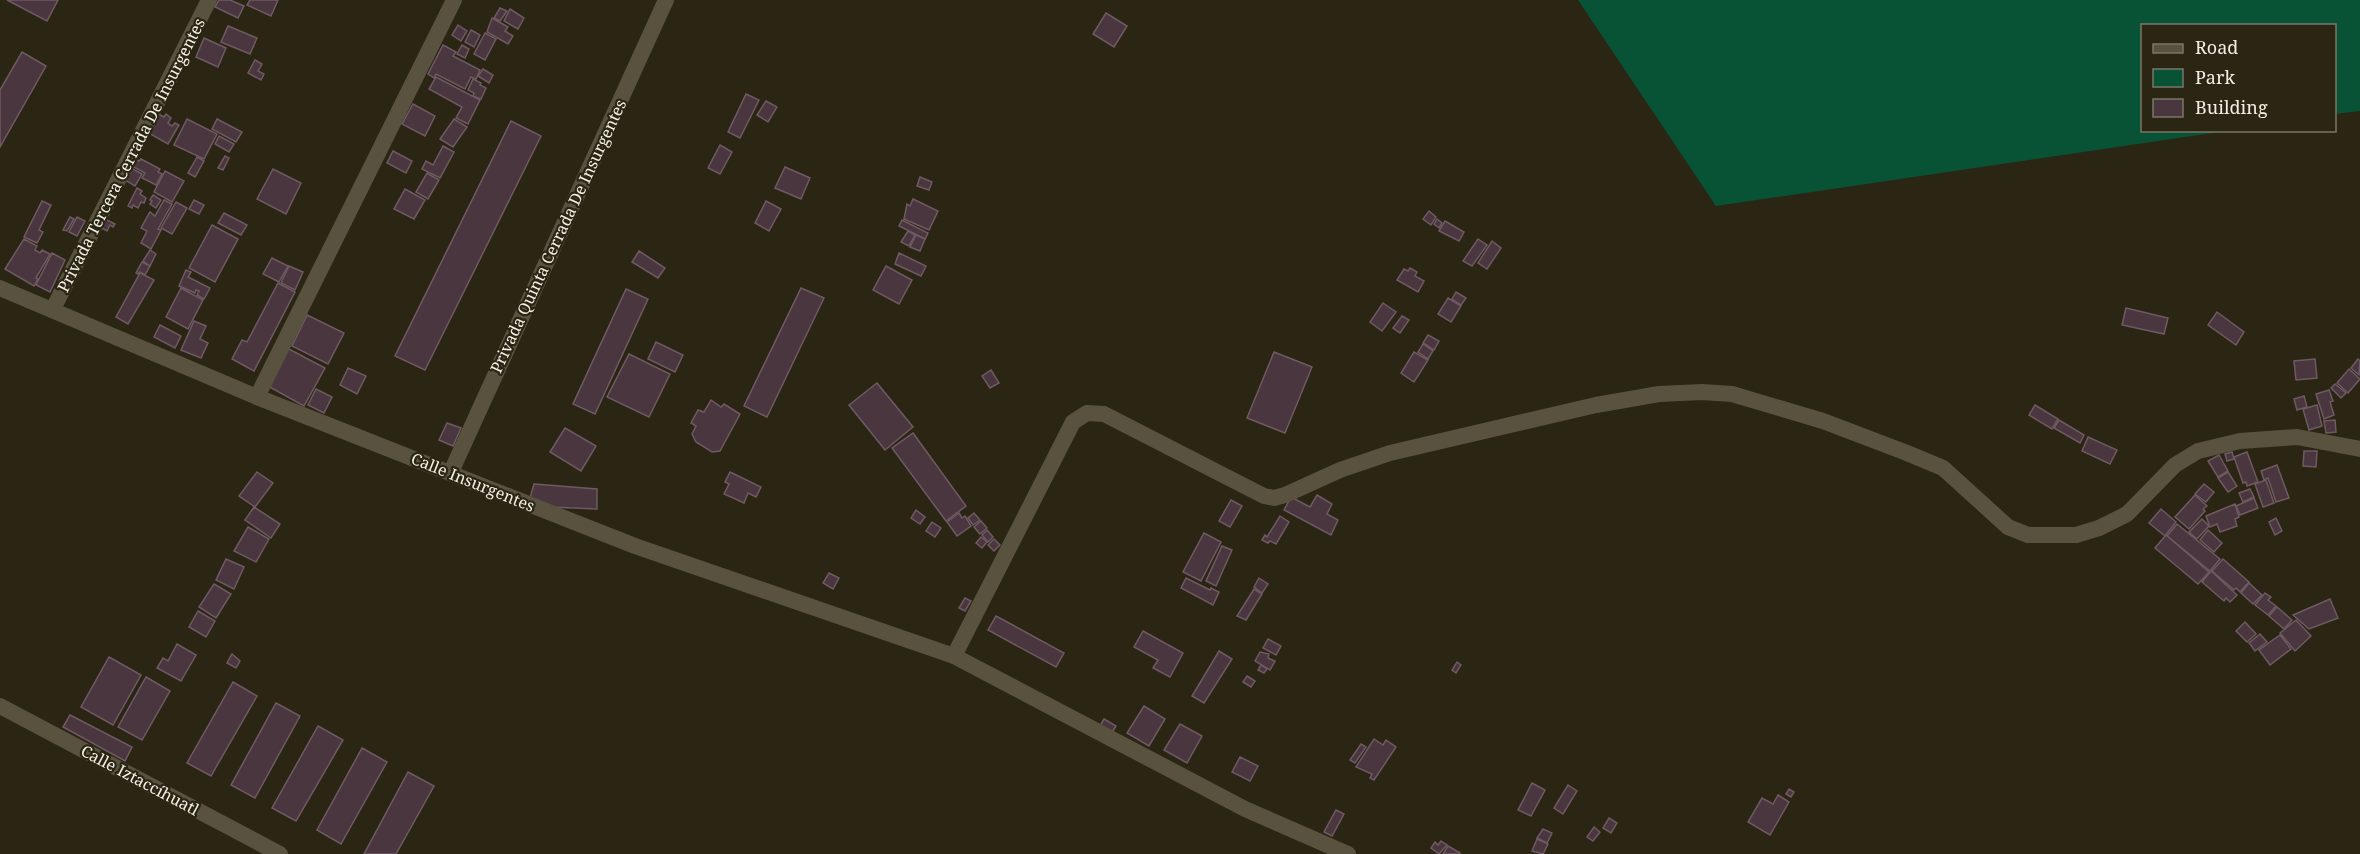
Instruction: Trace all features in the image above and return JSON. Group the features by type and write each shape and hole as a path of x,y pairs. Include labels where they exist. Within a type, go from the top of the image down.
{"street":[{"name":"Privada Tercera Cerrada De Insurgentes","path":"53,309 209,0"},
{"path":"257,397 453,0"},
{"name":"Privada Quinta Cerrada De Insurgentes","path":"451,472 666,0"},
{"name":"Calle Insurgentes","path":"0,288 257,397 635,546 954,656 1245,809 1348,854"},
{"path":"954,656 1073,422 1087,413 1104,414 1264,496 1274,498 1340,470 1390,453 1596,405 1659,394 1701,392 1732,394 1823,421 1943,468 2008,527 2028,535 2049,536 2076,535 2127,514 2175,465 2198,451 2240,441 2297,437 2359,449"},
{"name":"Calle Iztaccíhuatl","path":"0,706 280,854"}],"green space":[{"path":"1578,0 2360,0 2360,111 2336,114 2336,24 2141,24 2141,132 2219,132 1716,206"}],"building":[{"path":"7,0 58,0 47,21"},
{"path":"219,0 230,0 244,6 238,18 215,7"},
{"path":"250,0 278,0 271,16 247,5"},
{"path":"500,8 507,11 500,21 494,18"},
{"path":"510,9 524,18 518,29 504,21"},
{"path":"1106,13 1127,26 1114,47 1093,34"},
{"path":"492,18 508,27 505,31 513,36 508,44 487,32"},
{"path":"458,25 467,31 461,41 452,35"},
{"path":"228,26 257,38 250,54 221,42"},
{"path":"471,30 480,35 474,47 465,42"},
{"path":"485,33 496,39 485,60 474,54"},
{"path":"204,38 226,48 218,67 196,57"},
{"path":"443,45 456,52 453,56 480,70 476,79 471,77 465,89 436,74 434,78 428,74"},
{"path":"462,45 469,49 465,58 457,54"},
{"path":"22,52 46,66 0,147 0,90"},
{"path":"255,60 262,64 258,71 264,74 261,80 248,73"},
{"path":"483,69 493,75 489,83 478,76"},
{"path":"436,77 480,100 468,124 456,118 462,107 429,89"},
{"path":"473,79 486,88 481,99 473,96 474,93 468,90"},
{"path":"746,94 759,100 740,138 728,132"},
{"path":"766,101 777,107 768,122 757,115"},
{"path":"413,104 435,116 425,136 402,124"},
{"path":"158,114 164,117 166,114 171,118 168,123 172,126 175,123 179,125 168,144 147,132"},
{"path":"187,119 217,134 204,159 174,145"},
{"path":"217,119 242,132 236,142 212,129"},
{"path":"454,119 467,127 453,147 440,139"},
{"path":"511,121 541,136 425,370 395,356"},
{"path":"219,136 234,144 229,152 215,144"},
{"path":"720,145 732,152 720,174 708,168"},
{"path":"443,146 454,152 440,178 422,169 426,161 433,165"},
{"path":"393,151 412,161 406,173 387,163"},
{"path":"225,156 229,158 223,170 218,168"},
{"path":"197,157 204,161 195,177 188,173"},
{"path":"135,159 139,161 141,159 160,169 158,172 162,174 156,185 142,178 145,173 132,166"},
{"path":"785,167 810,178 801,199 775,188"},
{"path":"131,168 142,174 135,186 125,180"},
{"path":"273,169 301,183 286,214 257,199"},
{"path":"165,171 184,181 172,202 154,192"},
{"path":"427,173 439,180 428,199 416,192"},
{"path":"920,177 932,182 929,190 917,186"},
{"path":"137,188 146,198 138,208 133,205 132,208 128,206"},
{"path":"405,189 425,200 414,219 394,209"},
{"path":"153,195 161,200 156,208 150,204"},
{"path":"913,199 938,211 929,230 904,219 907,204 910,206"},
{"path":"164,200 172,204 158,229 161,230 151,249 141,243 147,231 141,228 150,212 155,216"},
{"path":"194,200 204,205 199,214 189,209"},
{"path":"42,201 51,205 39,230 43,232 37,243 24,237"},
{"path":"766,201 781,209 769,231 755,223"},
{"path":"176,202 187,208 172,234 161,228"},
{"path":"1429,211 1436,217 1431,225 1423,219"},
{"path":"224,213 247,225 241,235 218,223"},
{"path":"70,217 74,219 67,231 63,230"},
{"path":"77,217 85,221 77,236 69,232"},
{"path":"105,219 115,224 113,227 110,225 107,231 100,227"},
{"path":"1437,219 1442,223 1439,228 1434,224"},
{"path":"902,220 928,233 925,239 899,226"},
{"path":"1445,221 1464,232 1459,241 1439,231"},
{"path":"212,225 238,239 215,282 189,268"},
{"path":"908,231 915,235 909,246 901,242"},
{"path":"916,235 925,239 920,251 910,247"},
{"path":"24,239 37,246 35,250 40,253 42,250 50,254 34,286 5,269"},
{"path":"1478,239 1487,245 1472,266 1463,261"},
{"path":"1492,241 1501,248 1487,269 1478,263"},
{"path":"150,250 156,254 150,266 143,261"},
{"path":"639,251 665,268 658,278 632,262"},
{"path":"52,253 65,260 50,292 36,285"},
{"path":"899,253 926,266 921,276 895,264"},
{"path":"272,258 288,266 279,282 263,274"},
{"path":"142,262 150,266 145,275 140,272 136,273"},
{"path":"289,266 303,272 295,290 281,283"},
{"path":"886,266 912,280 899,304 873,290"},
{"path":"1410,268 1417,272 1415,276 1424,281 1418,292 1397,280 1404,269 1408,271"},
{"path":"186,270 191,272 188,277 210,288 204,299 197,295 199,291 196,290 195,293 179,286"},
{"path":"140,273 154,280 128,324 116,317"},
{"path":"278,283 295,292 254,371 232,359 242,340 247,342"},
{"path":"181,288 203,300 188,329 166,317"},
{"path":"801,288 824,298 767,417 744,406"},
{"path":"626,289 648,299 595,414 573,404"},
{"path":"1456,292 1466,298 1461,305 1452,299"},
{"path":"1448,298 1461,306 1451,322 1438,314"},
{"path":"1383,303 1396,312 1382,331 1370,322"},
{"path":"2126,308 2168,318 2164,334 2122,325"},
{"path":"2217,312 2244,332 2236,345 2208,325"},
{"path":"307,315 344,333 328,364 292,346"},
{"path":"1402,316 1409,320 1400,333 1393,328"},
{"path":"194,321 206,326 200,339 208,343 201,358 181,350"},
{"path":"160,325 181,336 175,348 154,337"},
{"path":"1428,335 1439,341 1434,350 1423,343"},
{"path":"656,342 683,355 675,372 648,359"},
{"path":"1423,344 1433,351 1428,359 1418,352"},
{"path":"287,348 325,368 304,406 266,385"},
{"path":"1274,352 1312,367 1285,433 1247,418"},
{"path":"1414,352 1428,360 1414,382 1401,373"},
{"path":"629,354 670,374 649,417 607,397"},
{"path":"2315,359 2317,378 2296,380 2294,361"},
{"path":"2358,359 2360,361 2359,375 2351,368"},
{"path":"348,368 366,376 357,394 340,385"},
{"path":"2349,369 2360,379 2348,393 2337,383"},
{"path":"991,370 999,383 990,388 982,376"},
{"path":"877,383 913,427 885,450 849,405"},
{"path":"2335,384 2346,393 2341,398 2331,388"},
{"path":"316,389 332,397 324,413 308,405"},
{"path":"2329,390 2334,415 2324,419 2316,394"},
{"path":"2304,396 2307,407 2297,410 2294,399"},
{"path":"711,400 721,407 724,404 740,414 720,451 712,452 696,442 692,434 696,426 691,423 698,410 704,412"},
{"path":"2035,405 2058,419 2052,429 2029,415"},
{"path":"2317,405 2322,426 2309,430 2303,409"},
{"path":"2059,420 2084,435 2080,443 2054,428"},
{"path":"2335,420 2336,432 2326,433 2324,421"},
{"path":"447,423 461,428 453,446 439,440"},
{"path":"565,428 596,446 581,471 550,452"},
{"path":"913,433 966,506 946,521 892,448"},
{"path":"2088,437 2117,450 2110,464 2082,451"},
{"path":"2304,451 2317,451 2316,467 2303,466"},
{"path":"2232,452 2234,459 2227,461 2225,454"},
{"path":"2247,452 2258,482 2247,486 2246,482 2243,483 2234,457"},
{"path":"2219,455 2228,471 2218,477 2208,461"},
{"path":"2277,465 2289,498 2276,502 2268,478 2264,480 2261,471"},
{"path":"257,472 273,483 255,507 239,496"},
{"path":"730,472 761,487 756,497 748,493 744,503 724,494 729,484 725,482"},
{"path":"2228,472 2237,486 2228,492 2218,478"},
{"path":"2266,480 2274,503 2263,507 2255,484"},
{"path":"534,484 597,489 597,509 549,507 530,498"},
{"path":"2204,484 2214,492 2206,502 2195,494"},
{"path":"2250,489 2254,497 2243,502 2239,493"},
{"path":"1317,495 1332,504 1327,514 1338,520 1331,535 1284,510 1291,497 1310,507"},
{"path":"2195,495 2207,506 2189,529 2175,517"},
{"path":"2254,498 2258,508 2240,515 2236,506"},
{"path":"1231,500 1242,506 1230,527 1219,521"},
{"path":"2235,504 2239,517 2235,519 2237,526 2220,532 2217,524 2210,527 2206,516"},
{"path":"254,507 280,524 271,538 245,520"},
{"path":"2161,509 2176,522 2165,536 2149,523"},
{"path":"916,510 925,517 920,524 911,518"},
{"path":"959,513 962,518 965,516 971,526 957,536 947,522"},
{"path":"974,513 980,520 973,525 968,518"},
{"path":"1280,516 1289,522 1276,544 1262,540 1265,535 1267,537"},
{"path":"2276,518 2282,531 2275,535 2269,522"},
{"path":"2202,519 2209,526 2197,539 2189,532"},
{"path":"981,521 987,528 980,534 974,527"},
{"path":"932,522 941,528 935,537 926,531"},
{"path":"2177,524 2220,559 2210,571 2167,536"},
{"path":"248,527 269,539 256,562 234,551"},
{"path":"987,530 993,537 988,542 982,535"},
{"path":"2208,530 2222,543 2214,552 2200,540"},
{"path":"1204,533 1221,542 1201,581 1183,572"},
{"path":"2166,535 2209,572 2198,584 2155,548"},
{"path":"981,537 987,542 982,548 976,543"},
{"path":"994,539 1000,545 994,551 988,545"},
{"path":"1222,546 1232,550 1216,586 1206,581"},
{"path":"226,559 244,567 234,589 216,580"},
{"path":"2223,559 2249,582 2240,592 2236,588 2234,590 2212,571"},
{"path":"2211,571 2237,595 2230,602 2226,598 2224,601 2202,582"},
{"path":"829,573 839,578 833,589 823,583"},
{"path":"1186,578 1219,592 1213,605 1181,588"},
{"path":"1259,578 1268,584 1262,593 1254,587"},
{"path":"2249,583 2262,595 2253,604 2241,593"},
{"path":"214,584 231,594 216,618 199,607"},
{"path":"1254,589 1262,594 1246,620 1237,616"},
{"path":"2265,593 2271,597 2268,600 2276,606 2268,615 2255,605"},
{"path":"965,598 971,601 965,611 959,608"},
{"path":"2330,599 2338,618 2309,629 2293,615"},
{"path":"2277,607 2292,620 2284,629 2269,616"},
{"path":"198,611 215,621 206,637 189,627"},
{"path":"996,616 1064,653 1056,667 988,630"},
{"path":"2296,620 2311,636 2295,651 2280,633"},
{"path":"2245,622 2256,634 2247,642 2236,631"},
{"path":"1143,631 1183,653 1170,677 1153,668 1158,660 1134,647"},
{"path":"2260,634 2267,642 2255,651 2249,643"},
{"path":"2280,635 2291,649 2270,665 2259,650"},
{"path":"1268,639 1281,646 1276,655 1263,648"},
{"path":"177,644 196,655 181,681 157,668 163,658 168,661"},
{"path":"1219,651 1232,659 1204,703 1192,696"},
{"path":"1260,652 1269,654 1268,658 1275,661 1270,670 1255,661"},
{"path":"232,654 240,661 236,668 227,663"},
{"path":"109,657 141,675 113,725 81,707"},
{"path":"1457,662 1461,665 1456,673 1452,670"},
{"path":"1261,665 1267,669 1264,673 1258,670"},
{"path":"1247,676 1255,681 1251,687 1243,682"},
{"path":"146,677 170,691 142,740 118,727"},
{"path":"233,682 257,696 211,776 187,763"},
{"path":"276,703 300,716 255,798 231,785"},
{"path":"1144,706 1165,719 1149,746 1127,733"},
{"path":"70,715 132,747 125,761 63,727"},
{"path":"1104,719 1116,726 1110,736 1098,729"},
{"path":"1180,724 1202,736 1187,763 1164,750"},
{"path":"318,726 343,740 296,821 272,808"},
{"path":"1374,739 1383,745 1386,740 1396,747 1374,780 1370,778 1372,774 1356,767"},
{"path":"1361,744 1366,747 1355,763 1350,760"},
{"path":"362,748 387,762 341,844 317,830"},
{"path":"1240,757 1258,766 1250,781 1232,772"},
{"path":"408,772 434,786 396,854 364,854"},
{"path":"1532,783 1545,790 1531,816 1518,810"},
{"path":"1568,785 1577,791 1563,814 1554,808"},
{"path":"1789,789 1794,792 1791,797 1786,794"},
{"path":"1778,795 1789,802 1770,835 1748,822 1762,798 1773,804"},
{"path":"1336,810 1344,814 1332,836 1324,832"},
{"path":"1609,818 1617,823 1611,833 1603,828"},
{"path":"1594,827 1600,832 1593,841 1587,837"},
{"path":"1543,829 1552,833 1547,843 1537,838"},
{"path":"1537,839 1548,844 1543,854 1532,851"},
{"path":"1441,841 1447,845 1439,854 1431,848 1435,842 1438,845"},
{"path":"1448,846 1460,853 1443,854"}]}
